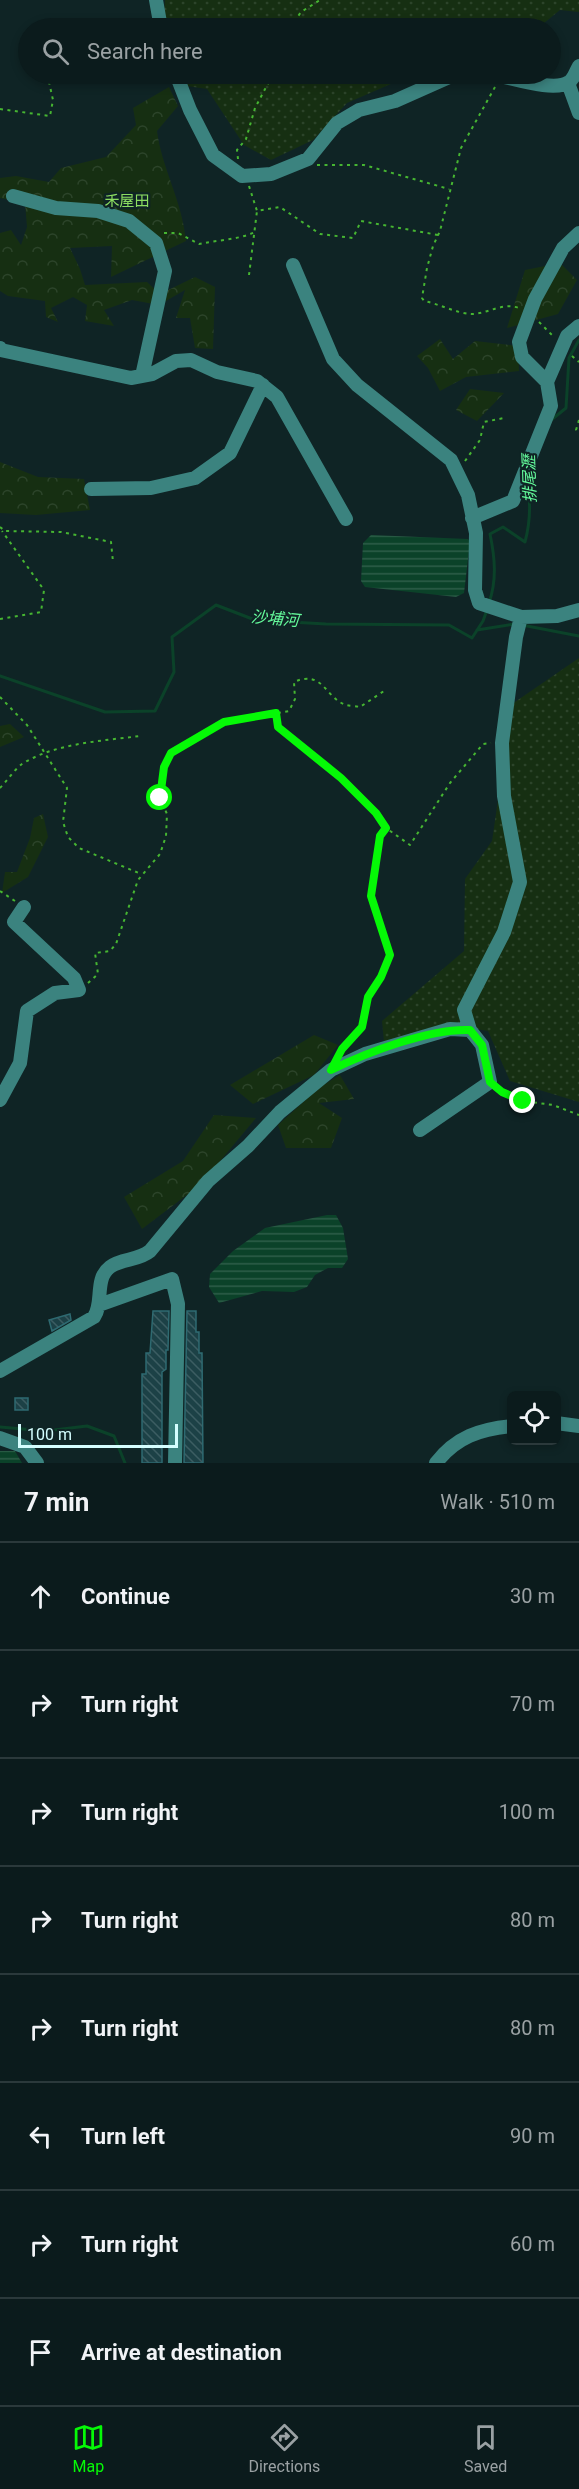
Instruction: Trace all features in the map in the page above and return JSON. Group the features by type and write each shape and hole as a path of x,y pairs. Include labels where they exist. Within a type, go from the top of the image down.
{"street":[{"path":"156,0 159,18"},
{"path":"568,83 579,66"},
{"path":"561,83 568,83"},
{"path":"568,83 579,113"},
{"path":"180,84 190,110 213,155 243,175 271,174 308,159 337,123 359,110 395,101 433,84"},
{"path":"13,196 62,209 98,211 129,221 156,243 165,271 142,376"},
{"path":"547,382 522,357 519,342 535,299 562,248 579,233"},
{"path":"293,265 333,359 357,386 451,460 468,495 476,533 475,590 479,603 519,624 579,610"},
{"path":"472,518 513,501 551,406 547,382 567,336 579,326"},
{"path":"0,348 130,378 152,374 176,361 191,360 217,372 257,381 277,397 346,519"},
{"path":"91,489 151,488 195,478 230,453 263,385"},
{"path":"420,1130 490,1082 482,1045 470,1030 464,1010 504,932 520,882 504,796 502,743 519,624"},
{"path":"0,1100 20,1063 27,1011 55,993 80,990 74,978 14,922 24,907"},
{"path":"0,1371 92,1319 99,1305 102,1279 108,1269 117,1263 141,1257 150,1251 208,1180 248,1146 280,1112 331,1070 364,1054 450,1029 470,1030"},
{"path":"99,1305 171,1279 178,1305 176,1463"},
{"path":"561,1423 579,1426"},
{"path":"436,1463 453,1444 463,1438 490,1428 507,1426"},
{"path":"0,1438 25,1447 37,1463"}],"path":[{"path":"297,18 301,12 320,0"},
{"path":"0,110 50,116 53,100 49,84"},
{"path":"249,274 257,212 243,175 237,150 246,139 255,108 268,84"},
{"path":"493,84 493,92 461,148 438,236 427,268 422,298 424,301 471,314 498,307 514,306 530,315 579,362"},
{"path":"312,165 364,165 449,189"},
{"path":"257,212 280,207 320,234 353,238 353,233 361,221 438,236"},
{"path":"150,238 169,232 178,233 199,244 225,238 244,237 255,232"},
{"path":"457,473 480,440 484,422 504,418"},
{"path":"579,420 576,430 579,434"},
{"path":"0,527 44,590 41,612 0,619"},
{"path":"2,531 61,532 101,539 111,542 113,562"},
{"path":"80,990 98,974 95,953 110,951 116,944 138,880 160,854 166,836 166,814 160,798 161,780 171,753 224,722 289,711 295,699 294,682 304,677 316,680 344,705 360,707 387,689"},
{"path":"0,697 27,725 67,788 63,822 68,837 79,848 142,875"},
{"path":"276,713 278,727 341,778 376,813 386,828 410,844 450,783 483,744 502,743"},
{"path":"0,789 21,765 46,753 88,743 140,736"},
{"path":"331,1070 342,1049 362,1027 368,997 381,977 390,955 371,896 380,836 386,828"},
{"path":"0,891 24,907"},
{"path":"490,1082 502,1092 523,1101 554,1105 579,1115"}],"green space":[{"path":"165,0 579,0 579,12 560,10 550,18 166,18"},
{"path":"186,84 391,84 347,103 313,140 271,160 244,145 207,89"},
{"name":"禾屋田","path":"169,87 178,106 157,131 184,226 186,241 111,277 112,246 70,248 85,285 147,282 160,294 195,277 215,287 213,349 195,348 190,318 176,318 185,290 159,305 132,300 104,310 114,326 85,321 87,305 73,297 51,308 58,322 46,317 45,301 8,296 0,291 0,233 11,230 21,245 27,227 25,203 0,198 0,178 16,176 49,182 61,168 106,157 136,125 133,108"},
{"path":"560,263 577,280 558,314 507,328 525,270"},
{"path":"440,339 453,359 475,341 518,346 519,371 466,377 440,391 428,368 417,356"},
{"path":"470,389 504,393 477,421 456,410"},
{"path":"0,462 38,477 84,479 90,510 36,515 0,513"},
{"path":"579,658 579,1102 510,1081 488,1031 446,1024 384,1042 382,1021 464,951 465,879 492,841 512,704"},
{"path":"10,724 24,737 0,747 0,726"},
{"path":"43,814 48,837 28,877 2,893 5,872 17,872 30,838 34,818"},
{"path":"314,1035 338,1045 314,1075 253,1104 230,1085"},
{"path":"340,1075 354,1099 319,1103 342,1118 331,1148 286,1148 278,1125 320,1087"},
{"path":"214,1115 256,1118 200,1185 142,1229 124,1197 183,1161"}],"shaded area":[{"path":"371,535 468,539 470,542 464,593 456,597 365,587 361,581 363,543"},
{"path":"336,1215 343,1228 348,1259 342,1268 328,1268 315,1275 307,1287 294,1292 262,1291 219,1303 209,1287 210,1274 233,1251 265,1228"},
{"path":"0,1451 15,1451 22,1463 0,1463"}],"building":[{"path":"153,1311 169,1311 166,1369 162,1372 162,1463 142,1463 142,1374 146,1374 146,1353 150,1353"},
{"path":"187,1311 196,1311 199,1353 202,1353 203,1463 184,1463"},
{"path":"70,1314 71,1320 52,1331 49,1320"},
{"path":"15,1398 28,1398 28,1410 15,1410"}],"waterway":[{"name":"排尾瀝","path":"550,421 566,408 569,358 579,340"},
{"name":"排尾瀝","path":"489,603 494,569 490,534 503,527 525,542 530,510 527,478"},
{"name":"沙埔河","path":"0,676 105,712 155,711 174,672 172,637 216,605 255,620 326,624 449,625 472,638 487,610"},
{"name":"沙埔河","path":"477,630 515,624"},
{"name":"沙埔河","path":"522,625 579,636"},
{"path":"0,1427 46,1431 87,1426 114,1436 125,1463"}],"route":[{"path":"160,798 164,767 171,753 224,722 276,713 278,727 341,778 376,813 386,828 380,836 371,896 390,955 381,977 368,997 362,1027 342,1049 331,1070 364,1054 450,1029 470,1030 482,1045 490,1082 502,1092 523,1101"}]}
